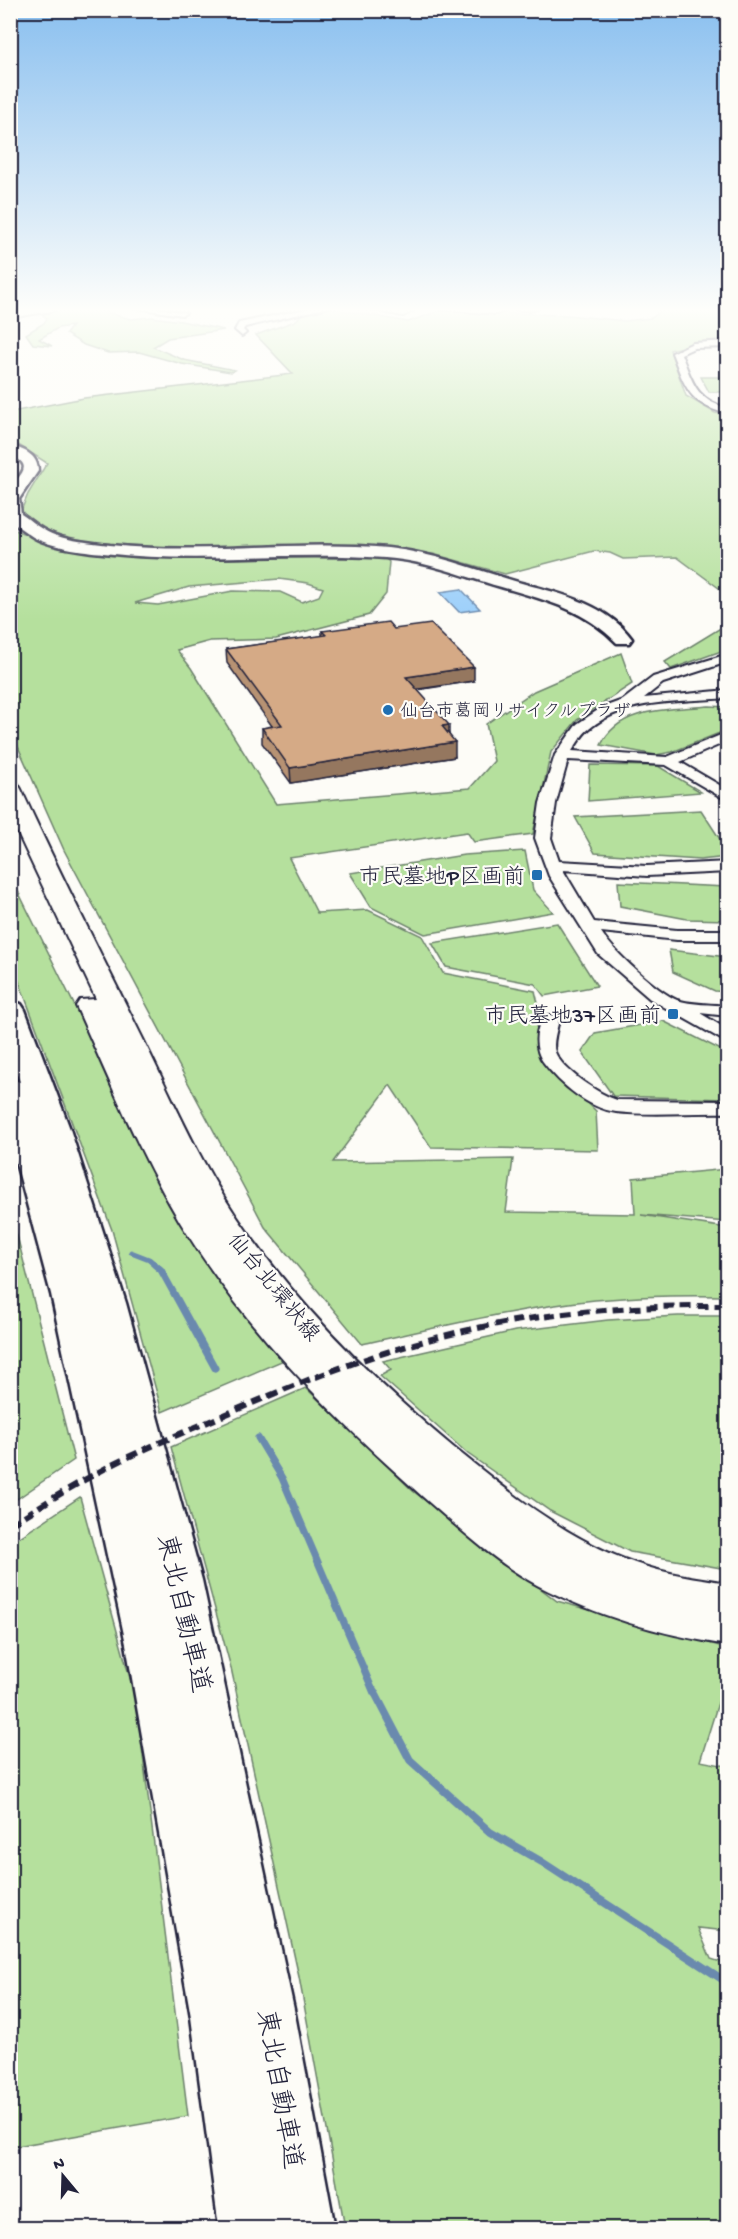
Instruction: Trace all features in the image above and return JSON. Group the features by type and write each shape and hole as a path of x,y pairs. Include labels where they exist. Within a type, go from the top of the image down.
{"highway":[{"name":"東北自動車道","path":"10,1010 53,1129 107,1304 180,1580 243,2015 249,2229"},
{"name":"東北自動車道","path":"10,1089 31,1151 70,1294 150,1644 243,2015 305,2229"}],"main road":[{"name":"仙台北環状線","path":"10,789 70,918 193,1169 232,1234 295,1315 359,1386 466,1478 535,1531 611,1571 654,1585 728,1599"},
{"name":"仙台北環状線","path":"10,832 178,1190 223,1263 293,1351 339,1400 409,1462 489,1531 549,1573 612,1600 660,1616 728,1628"}],"street":[{"path":"10,450 27,458 32,466 12,499 14,516 27,528 49,538 80,546 120,551 354,552 386,553 415,558 580,606 611,625 622,639"},
{"path":"628,703 658,680 728,658"},
{"path":"728,694 628,703 606,711 582,727 562,755 548,803 543,838 553,866 604,950 656,995 728,1038"},
{"path":"562,755 669,761 728,736"},
{"path":"669,761 728,797"},
{"path":"553,866 647,871 728,867"},
{"path":"588,926 676,935 728,935"},
{"path":"674,1005 728,1011"},
{"path":"550,1020 544,1046 546,1053 592,1097 602,1102 616,1106 728,1107"}],"green space":[{"path":"712,411 727,415 727,594 677,557 623,559 610,553 594,551 505,574 433,554 359,547 106,545 60,535 39,527 21,511 28,494 47,463 17,444 11,443 11,412"},
{"path":"10,528 63,549 133,556 384,557 389,562 386,594 369,615 276,639 210,641 177,650 191,668 276,804 470,788 494,761 486,724 534,691 621,653 632,684 577,720 551,752 533,834 474,842 467,832 289,858 317,913 368,910 422,936 443,973 535,991 542,1019 538,1054 596,1111 598,1150 431,1147 390,1085 333,1162 513,1159 506,1212 635,1214 633,1178 727,1169 727,1222 641,1215 727,1228 727,1296 644,1297 566,1303 362,1344 265,1227 64,850 11,731","holes":["279,579 308,583 323,588 319,596 302,602 280,592 233,591 158,605 135,603 189,587"]},
{"path":"727,624 727,649 671,669 665,662"},
{"path":"709,706 727,707 727,730 672,752 656,755 601,745 609,732 620,723 633,717 648,712"},
{"path":"590,765 658,766 701,792 588,801"},
{"path":"701,810 727,850 727,857 700,860 595,853 575,817"},
{"path":"525,851 533,890 553,912 425,934 371,907 350,873 464,855"},
{"path":"11,877 183,1225 284,1360 162,1412 112,1230 11,960"},
{"path":"618,882 727,887 727,920 687,919 620,906"},
{"path":"557,923 597,986 544,996 535,984 446,967 432,943"},
{"path":"669,950 727,957 727,992 715,991 673,972"},
{"path":"663,1021 727,1053 727,1099 613,1096 582,1052 595,1033"},
{"path":"11,1212 74,1460 10,1503"},
{"path":"727,1316 727,1569 630,1552 550,1511 468,1454 380,1376 391,1370 383,1361 515,1331 608,1320"},
{"path":"306,1388 413,1491 557,1601 727,1648 727,1674 700,1761 727,1766 727,1931 698,1928 711,1959 727,1964 727,2228 345,2228 299,1977 231,1668 171,1447"},
{"path":"80,1497 136,1700 188,2116 11,2147 11,1543"}],"water":[{"path":"461,589 480,609 459,612 440,592"}],"building":[{"name":"仙台市葛岡リサイクルプラザ","path":"388,622 394,629 431,624 474,667 406,677 449,725 442,726 455,742 290,768 262,728 282,725 226,649 326,635 322,631"}],"waterway":[{"path":"131,1252 149,1259 156,1265"},
{"path":"154,1264 161,1270 215,1368"},
{"path":"258,1438 282,1478 374,1693"},
{"path":"374,1691 410,1760 490,1832 542,1862 728,1983"}],"railway":[{"path":"10,1525 86,1479 142,1450 302,1383 391,1351 491,1325 570,1313 649,1307 728,1306"}],"place":[{"name":"仙台市葛岡リサイクルプラザ","path":"388,710"},
{"name":"市民墓地P区画前","path":"537,875"},
{"name":"市民墓地37区画前","path":"673,1014"}]}
